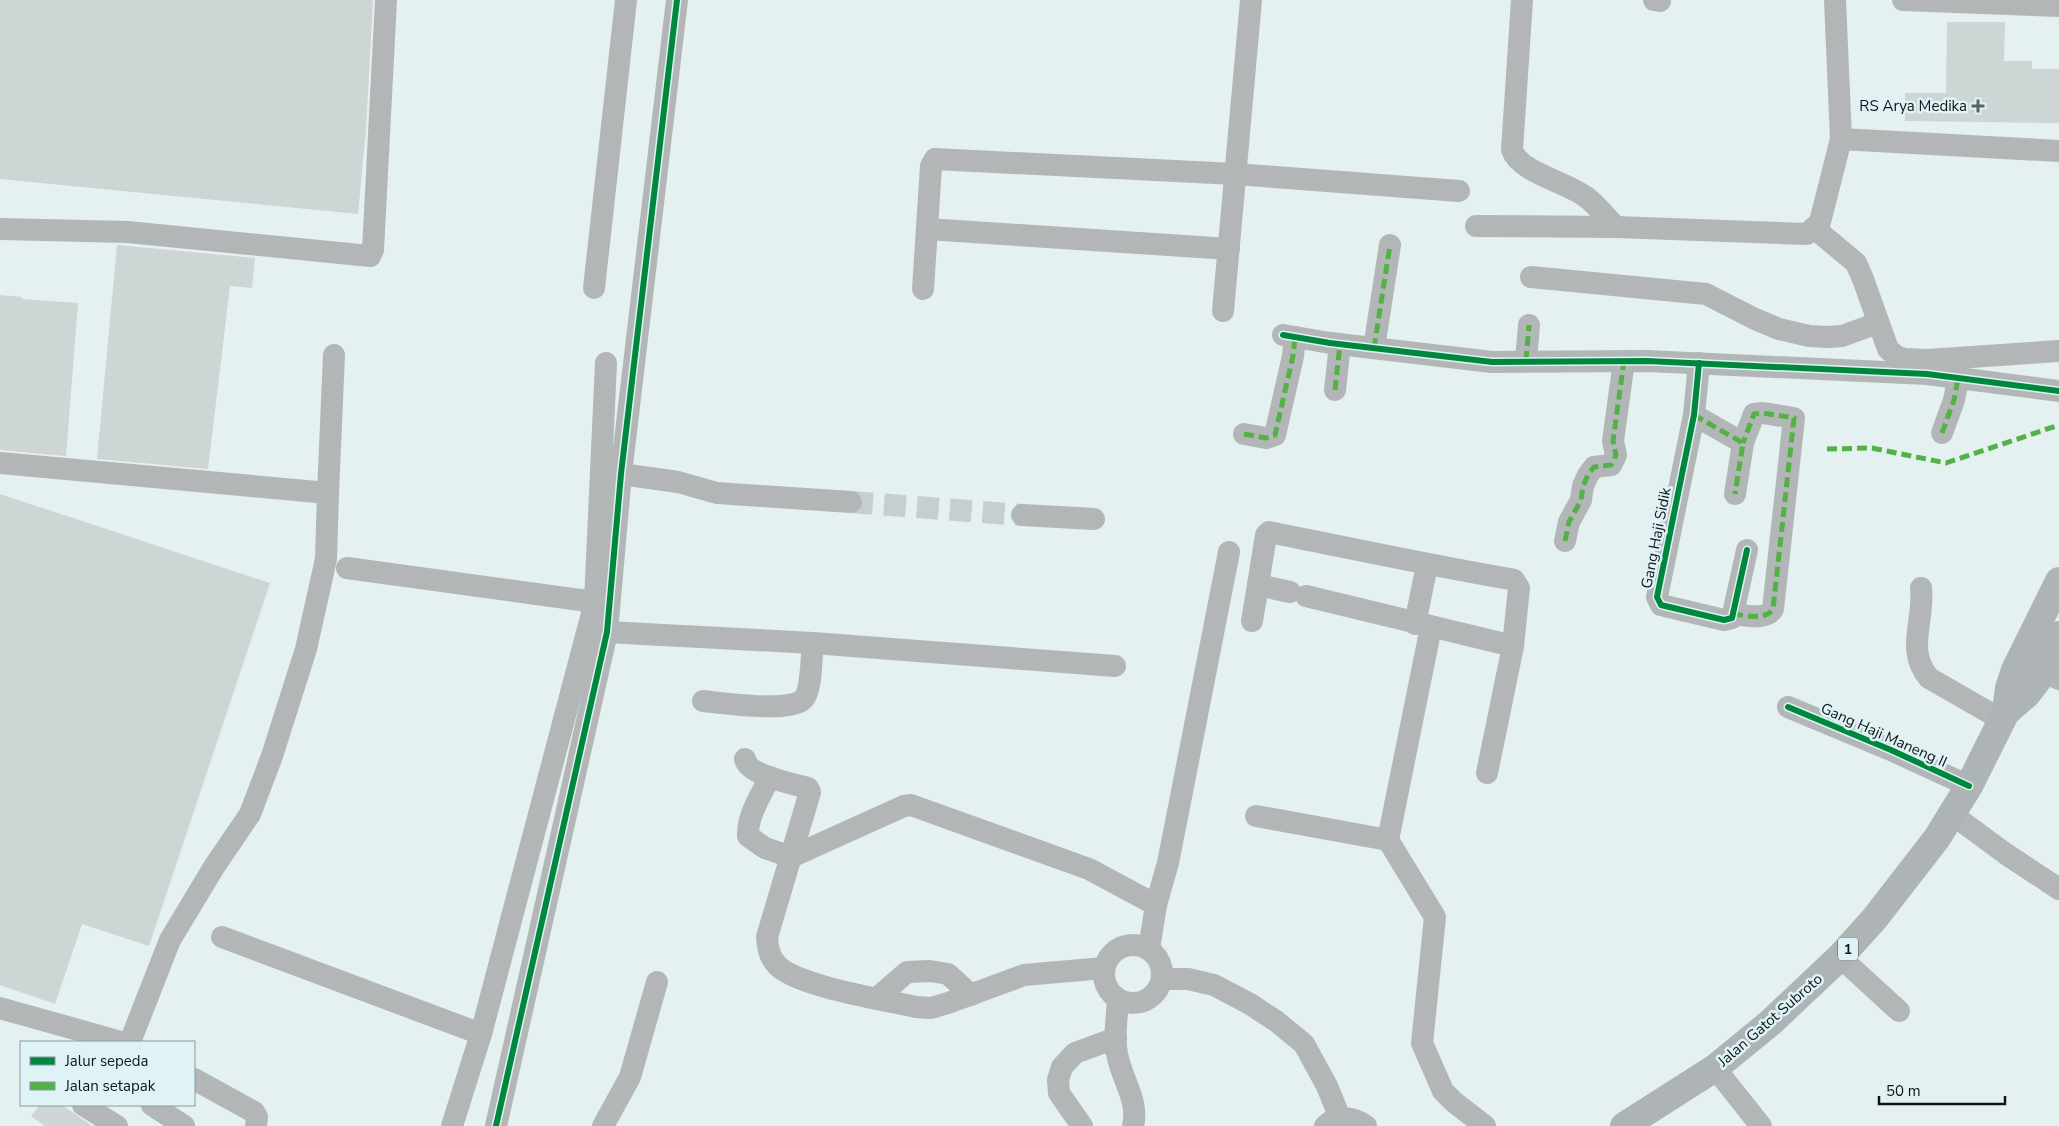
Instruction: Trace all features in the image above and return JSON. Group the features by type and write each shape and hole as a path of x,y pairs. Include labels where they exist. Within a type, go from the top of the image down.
{"highway":[{"name":"Jalan Gatot Subroto","path":"1624,1126 1715,1068 1770,1023 1840,957 1875,918 1937,838 1953,815 1969,786 2004,716 2009,688 2015,670 2059,581"},
{"name":"Jalan Gatot Subroto","path":"2004,716 2050,675 2059,635"}],"street":[{"path":"0,229 128,232 364,257 370,256 373,250 386,0"},
{"path":"594,288 626,0"},
{"path":"496,1126 607,632 621,474 677,0"},
{"path":"1223,311 1251,0"},
{"path":"1522,0 1513,154 1524,165 1586,196 1616,227"},
{"path":"1654,0 1660,1"},
{"path":"1476,226 1616,227 1807,234 1820,222 1841,139 1835,0"},
{"path":"1903,0 2059,6"},
{"path":"1841,139 2059,151"},
{"path":"923,289 931,166 935,160 1235,174 1459,191"},
{"path":"1814,228 1856,263 1888,349 1896,356 1904,359 1927,360 2059,351"},
{"path":"926,229 1229,249"},
{"path":"1374,348 1390,245"},
{"path":"1532,277 1706,294 1779,329 1809,336 1842,336 1878,323"},
{"path":"1526,361 1529,324"},
{"path":"1244,434 1266,438 1275,435 1292,356 1289,336 1492,362 1624,361 1699,363 1927,374 2059,391"},
{"path":"1335,390 1340,344"},
{"path":"130,1041 170,940 214,867 250,814 272,756 306,649 326,559 334,355"},
{"path":"1565,541 1569,522 1581,500 1583,486 1588,475 1594,467 1611,465 1616,454 1613,441 1624,361"},
{"path":"452,1126 481,1034 595,602 606,363"},
{"name":"Gang Haji Sidik","path":"1699,363 1694,415 1657,600 1661,605 1724,620 1732,618 1732,614"},
{"path":"1942,433 1954,400 1958,379"},
{"path":"1735,494 1743,443 1754,414 1762,413 1794,418 1773,609 1767,615 1732,614 1747,550"},
{"path":"1694,415 1743,443"},
{"path":"0,464 328,493"},
{"path":"621,474 678,482 716,493 850,502"},
{"path":"1022,514 1094,519"},
{"path":"1252,621 1266,535 1269,532 1344,546 1427,565 1514,580 1519,588 1513,646 1487,773"},
{"path":"1149,949 1156,905 1168,863 1229,552"},
{"path":"1427,565 1423,625 1388,840 1435,917 1422,1043 1443,1091 1485,1126"},
{"path":"347,568 595,602"},
{"path":"1258,584 1513,646"},
{"path":"1921,588 1922,602 1916,650 1921,668 1929,678 2004,716"},
{"path":"607,632 813,643 1115,666"},
{"path":"703,701 758,706 791,706 799,704 804,700 808,690 813,643"},
{"name":"Gang Haji Maneng II","path":"1788,707 1891,750 1969,786"},
{"path":"745,759 749,767 770,777 809,790 810,795 767,937 768,952 776,964 784,971 804,981 916,1007 931,1008 1024,975 1104,968"},
{"path":"770,777 747,828 748,836 765,848 790,857 904,806 911,805 1089,869 1156,905"},
{"path":"1953,815 2059,889"},
{"path":"1256,816 1388,840"},
{"path":"222,937 481,1034"},
{"path":"1130,945 1149,949 1157,957 1162,968 1162,979 1158,990 1150,998 1140,1002 1129,1003 1118,999 1109,992 1104,980 1104,968 1113,952 1130,945"},
{"path":"1840,957 1898,1010"},
{"path":"877,998 907,972 930,971 948,974 971,995"},
{"path":"1162,979 1188,978 1214,985 1250,1004 1276,1021 1304,1044 1327,1086 1333,1122 1357,1120 1366,1126"},
{"path":"603,1126 630,1077 657,982"},
{"path":"1118,999 1116,1038 1118,1058 1135,1109 1133,1126"},
{"path":"0,1008 117,1041"},
{"path":"0,1021 20,1026 60,1041"},
{"path":"1082,1126 1059,1093 1058,1080 1062,1067 1075,1052 1116,1038"},
{"path":"1715,1068 1761,1126"},
{"path":"195,1080 254,1112 257,1117 256,1126"},
{"path":"85,1106 117,1126"},
{"path":"154,1106 184,1126"}],"building":[{"path":"0,0 373,0 366,129 358,214 0,179"},
{"name":"RS Arya Medika","path":"1947,22 2005,22 2004,61 2032,61 2032,69 2059,69 2059,123 1905,121 1905,93 1946,93"},
{"path":"117,245 255,258 252,288 230,286 208,469 97,459"},
{"path":"0,295 22,297 22,299 78,303 66,456 0,450"},
{"path":"0,494 270,583 149,946 82,924 55,1004 0,985"},
{"path":"39,1106 63,1106 92,1126 45,1126 31,1116"}],"tunnel":[{"path":"851,502 1022,515"}],"marked path":[{"path":"1374,348 1390,245"},
{"path":"1526,361 1529,325"},
{"path":"1244,434 1266,438 1275,435 1293,356 1295,337"},
{"path":"1335,390 1340,344"},
{"path":"1565,541 1569,522 1581,500 1583,486 1588,475 1594,467 1611,465 1616,455 1613,441 1624,361"},
{"path":"1942,433 1954,400 1958,379"},
{"path":"1733,614 1760,616 1770,613 1773,609 1794,418 1763,413 1754,414 1743,443"},
{"path":"1694,415 1743,443 1735,494"},
{"path":"1827,449 1872,448 1946,463 2059,425"}],"cycle path":[{"path":"496,1126 607,632 621,474 677,0"},
{"path":"1283,335 1330,343 1492,362 1647,361 1927,374 2059,391"},
{"path":"1699,363 1694,415 1657,597 1661,605 1724,620 1732,618 1747,550"},
{"path":"1788,707 1891,750 1969,786"}],"place":[{"name":"RS Arya Medika","path":"1978,106"}]}
